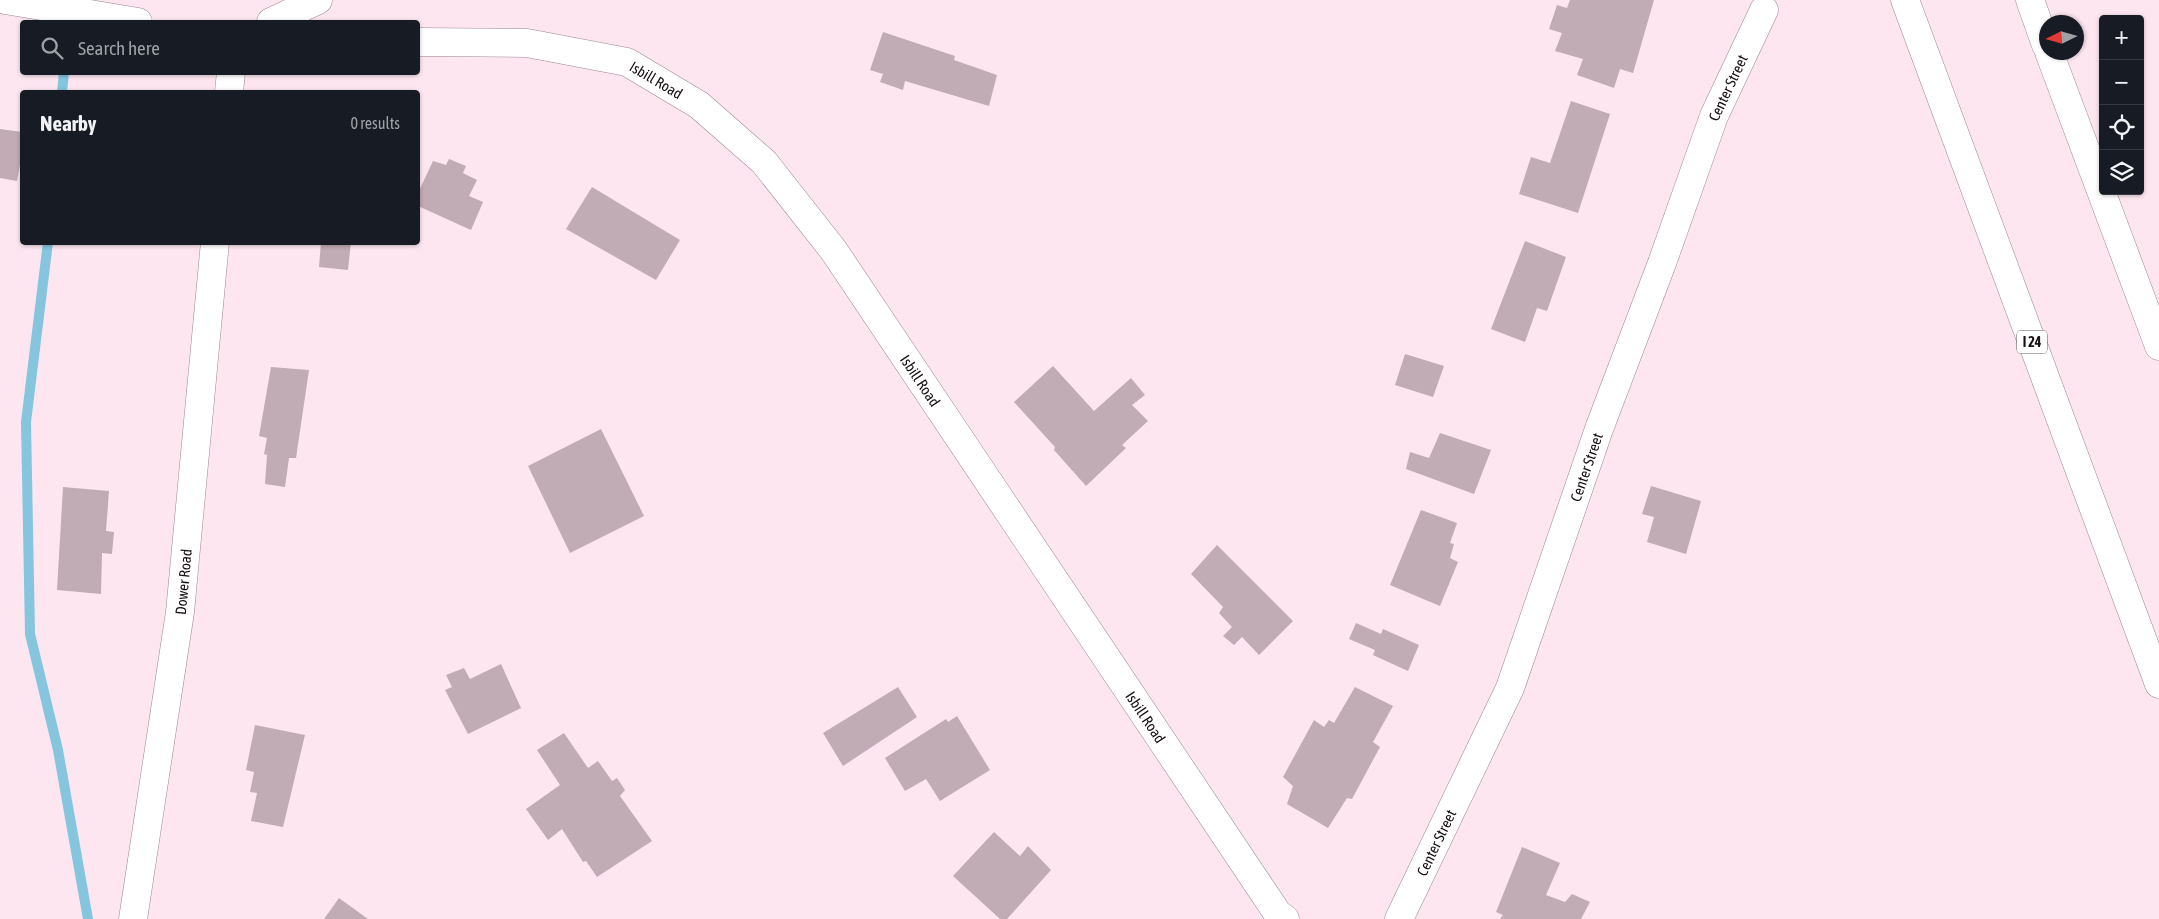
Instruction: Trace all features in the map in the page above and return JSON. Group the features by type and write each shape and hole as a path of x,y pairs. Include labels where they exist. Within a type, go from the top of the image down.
{"main road":[{"path":"5,0 126,20"},
{"path":"275,20 318,0"},
{"name":"I 24","path":"1904,0 2159,684"},
{"path":"2030,0 2039,25"},
{"name":"Center Street","path":"1399,919 1510,688 1599,430 1662,263 1714,116 1764,10"},
{"name":"Isbill Road","path":"420,42 527,43 627,62 699,105 764,162 834,251 1278,914 1285,919"},
{"path":"2053,60 2159,346"},
{"path":"229,90 231,75"},
{"name":"Dower Road","path":"133,919 180,612 215,245"}],"building":[{"path":"1570,0 1654,0 1633,73 1620,69 1614,88 1577,75 1583,59 1555,51 1562,33 1549,29 1557,5 1567,8"},
{"path":"883,32 955,56 954,60 997,75 989,106 905,81 903,90 880,82 883,74 870,70"},
{"path":"1571,101 1610,114 1578,213 1519,194 1531,157 1550,163"},
{"path":"0,129 20,132 20,165 17,181 0,178"},
{"path":"449,159 466,166 463,173 477,180 469,196 483,202 471,230 420,207 420,189 433,161 446,165"},
{"path":"592,187 680,240 656,280 566,229"},
{"path":"1525,241 1566,257 1547,311 1537,308 1525,342 1491,329"},
{"path":"321,245 351,245 348,270 319,267"},
{"path":"1405,354 1444,366 1433,397 1395,385"},
{"path":"1053,366 1094,411 1131,378 1145,395 1132,405 1148,421 1122,445 1126,448 1086,486 1054,450 1055,447 1014,402"},
{"path":"271,367 309,370 296,458 289,458 285,487 265,484 267,455 264,454 267,438 259,436"},
{"path":"601,429 644,516 570,553 528,466"},
{"path":"1440,433 1491,450 1474,494 1406,469 1410,452 1429,458"},
{"path":"1651,486 1701,501 1686,554 1647,542 1654,517 1642,514"},
{"path":"63,487 109,491 106,531 114,532 112,554 102,553 101,594 57,590"},
{"path":"1421,510 1457,523 1450,543 1454,544 1450,558 1458,562 1440,606 1390,585"},
{"path":"1217,545 1293,621 1259,655 1242,637 1234,645 1223,636 1232,627 1219,613 1223,607 1191,574"},
{"path":"1356,623 1381,634 1383,629 1419,645 1408,671 1373,655 1375,650 1349,639"},
{"path":"501,664 521,708 468,734 445,690 452,687 446,675 464,668 470,679"},
{"path":"898,687 917,717 843,766 823,733"},
{"path":"1355,687 1393,706 1373,742 1380,747 1352,799 1347,798 1328,828 1287,804 1293,786 1283,777 1314,720 1324,727 1329,720 1334,723"},
{"path":"957,716 990,770 940,801 926,779 905,791 885,758 946,719 948,722"},
{"path":"255,725 305,735 283,827 251,821 257,793 250,792 254,772 246,770"},
{"path":"564,733 588,768 598,761 612,781 617,778 625,790 620,796 652,841 597,877 586,861 583,862 562,829 548,840 526,809 560,785 537,750"},
{"path":"994,832 1020,856 1028,846 1051,870 1007,919 1000,919 953,876"},
{"path":"1522,847 1560,863 1546,895 1565,902 1572,894 1590,902 1581,919 1500,919 1503,915 1496,912"},
{"path":"339,898 368,919 324,919"}],"waterway":[{"path":"62,90 64,75"},
{"path":"48,245 26,422 30,634 58,750 88,919"}]}
